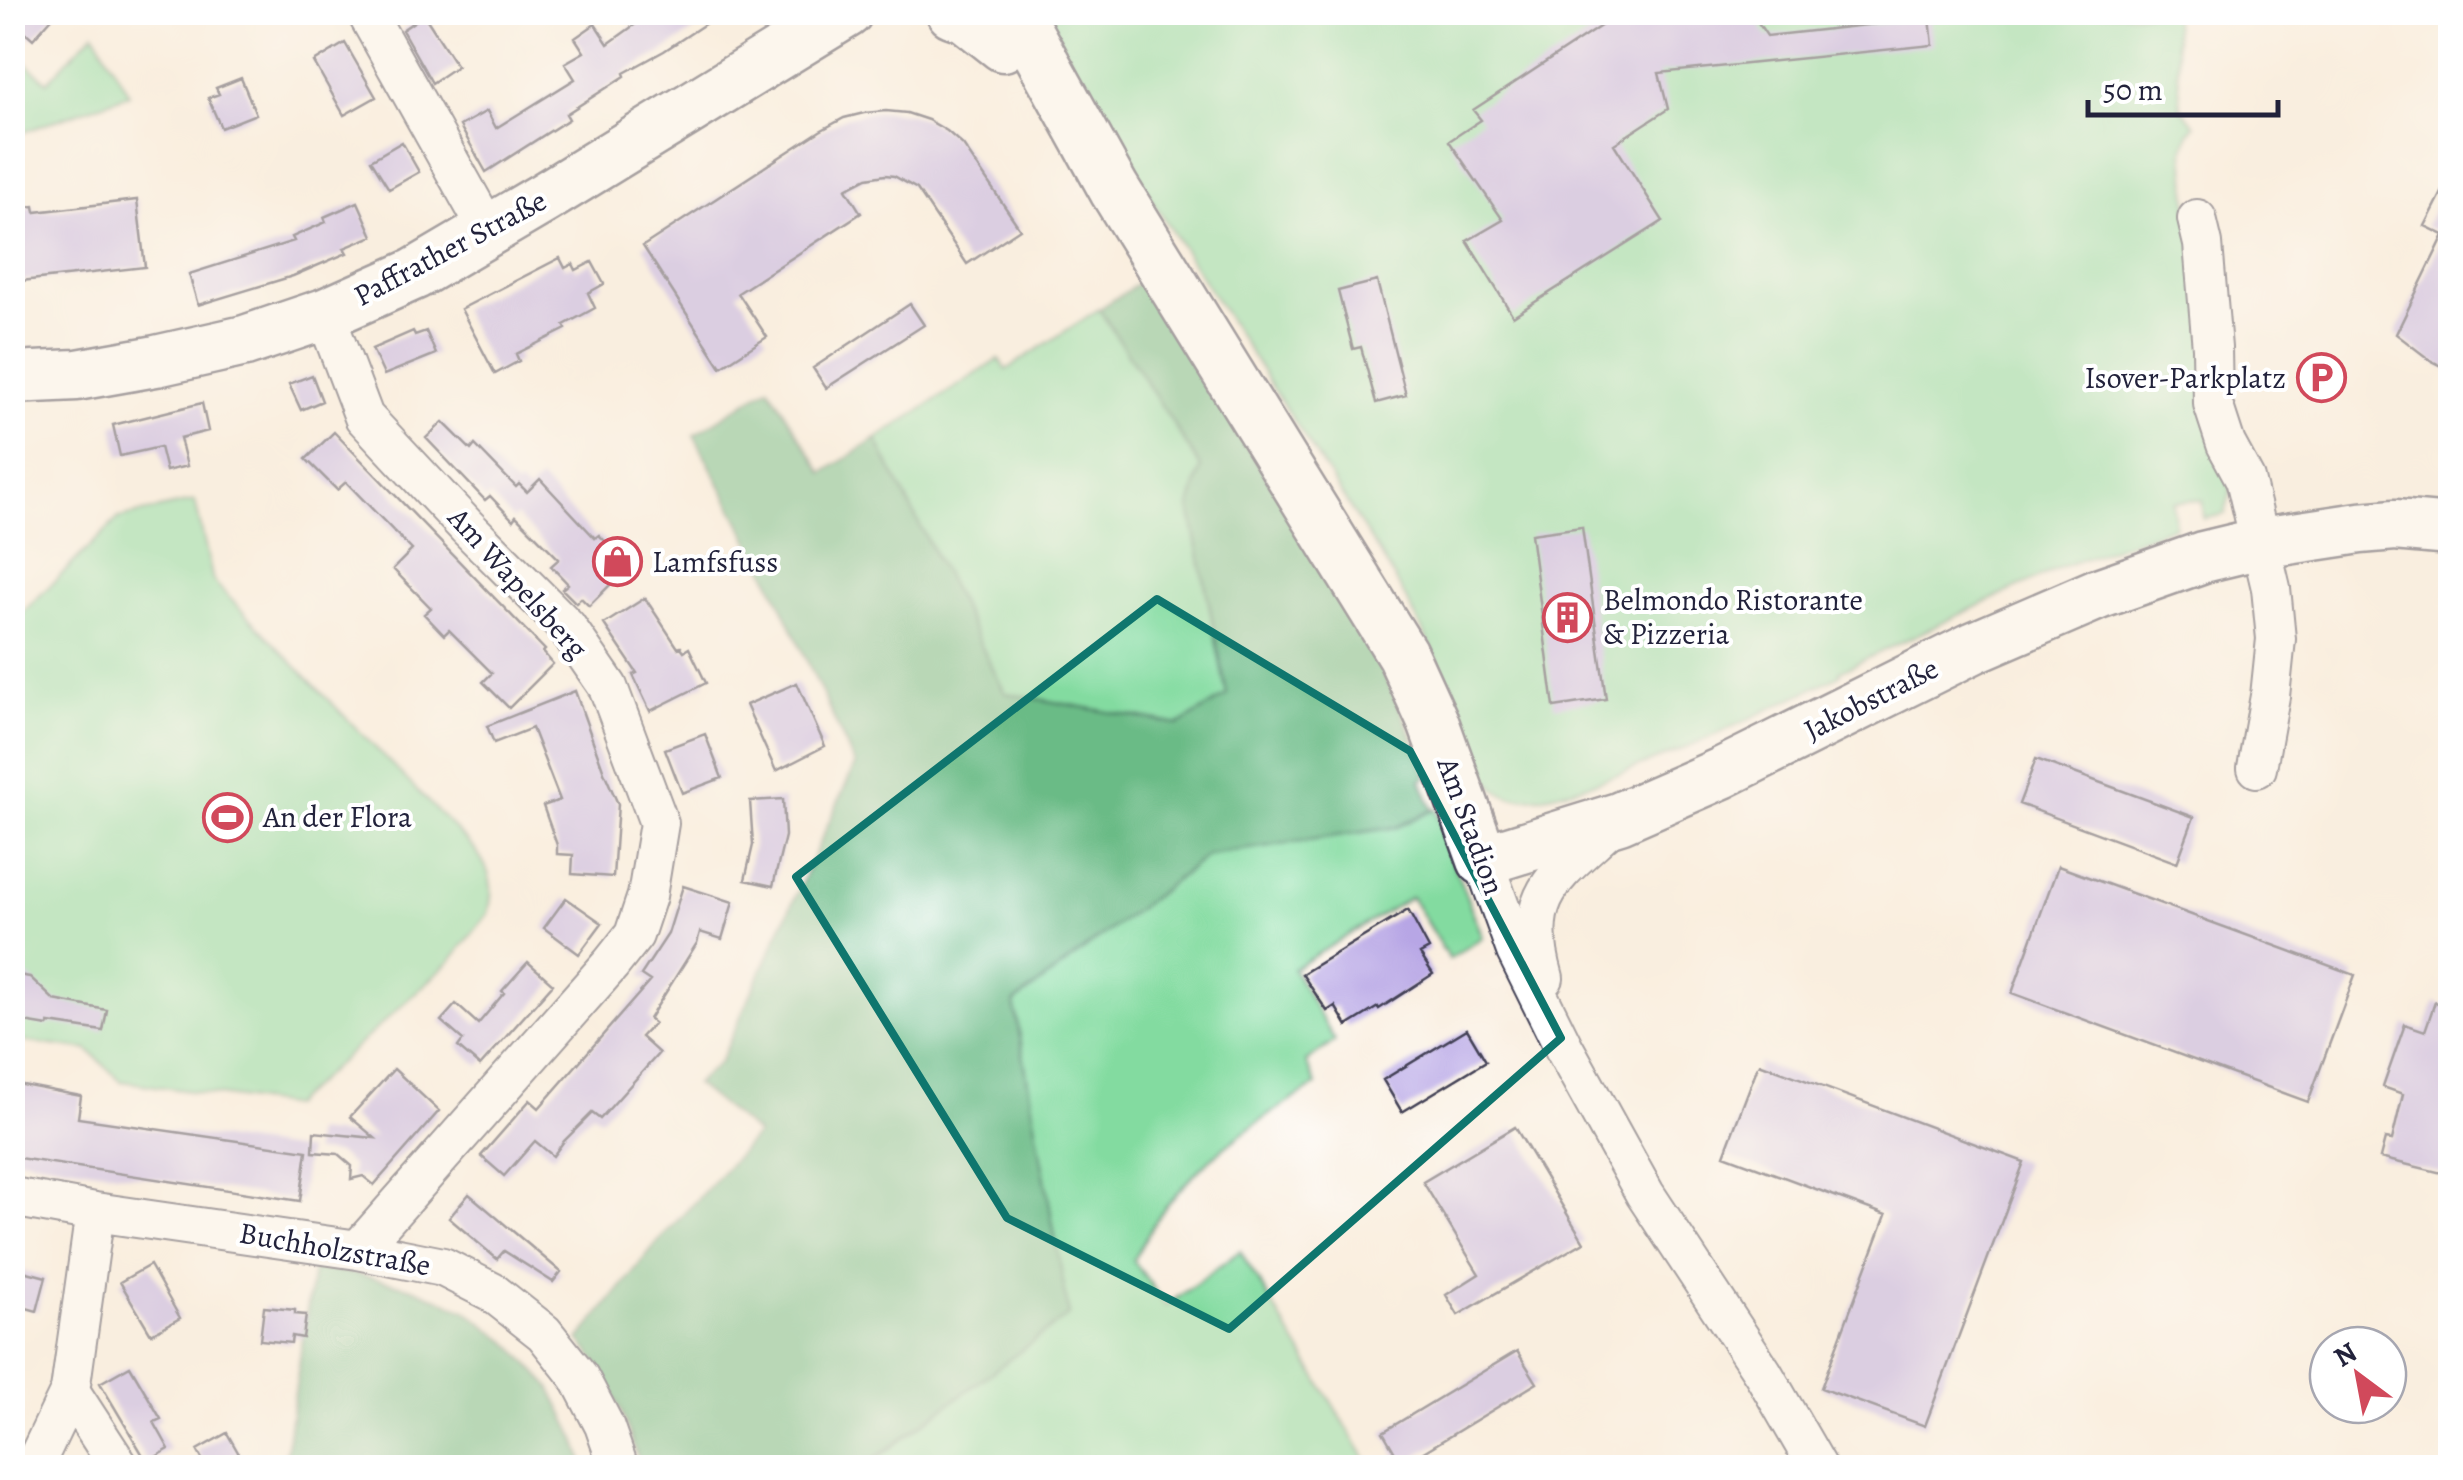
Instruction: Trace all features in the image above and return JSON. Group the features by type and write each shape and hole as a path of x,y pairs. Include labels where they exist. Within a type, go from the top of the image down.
{"main road":[{"path":"952,12 999,24"},
{"name":"Paffrather Straße","path":"12,378 78,375 156,361 245,342 324,314 414,274 848,16"},
{"name":"Am Stadion","path":"999,24 1114,189 1402,654 1433,722 1482,860"},
{"path":"2395,526 2450,527"},
{"name":"Jakobstraße","path":"1482,860 1619,818 1722,773 1975,646 2098,594 2203,557 2260,543 2395,526"}],"street":[{"path":"366,12 488,230"},
{"path":"2197,219 2203,244 2212,348 2213,404 2226,444 2244,480 2270,588 2276,638 2257,768"},
{"name":"Am Wapelsberg","path":"324,314 364,417 566,626 608,687 659,823 647,896 634,935 358,1250"},
{"name":"Jakobstraße","path":"2395,526 2450,542"},
{"path":"1564,1048 1540,962 1536,930 1542,898 1557,874 1619,818"},
{"name":"Am Stadion","path":"1482,860 1516,951 1564,1048 1645,1194 1763,1373 1818,1468"},
{"name":"Buchholzstraße","path":"12,1197 358,1250 443,1267 492,1292 544,1333 578,1377 604,1425 619,1468"},
{"path":"34,1468 70,1390 95,1212"},
{"path":"70,1390 120,1468"}],"highlighted area":[{"path":"1157,599 1410,751 1561,1038 1229,1329 1007,1218 796,877"}],"green space":[{"path":"1044,13 2173,13 2181,107 2195,125 2184,150 2190,224 2231,492 2225,514 2204,519 2202,500 2173,502 2175,526 2061,567 1689,746 1559,793 1530,798 1507,796 1482,772 1436,658 1388,567 1116,143"},
{"path":"94,32 129,94 13,136 13,51 47,82"},
{"path":"1142,281 1362,626 1410,730 1427,777 1421,780 1433,810 1397,827 1208,855 1014,1003 1069,1315 864,1467 641,1467 609,1384 579,1340 654,1246 757,1134 695,1084 720,1062 855,765 767,574 694,435 769,387 823,473 876,439 1005,693 1179,725 1227,695 1190,507 1201,467 1099,309"},
{"path":"1099,309 1201,467 1190,507 1227,695 1179,725 1005,693 876,439 999,359 1006,370"},
{"name":"An der Flora","path":"195,501 213,581 476,851 490,881 488,914 449,963 291,1106 121,1081 88,1050 13,1040 13,622 119,518"},
{"path":"1436,809 1483,937 1449,959 1411,897 1293,969 1335,1041 1306,1062 1316,1085 1252,1126 1194,1175 1161,1213 1133,1260 1166,1306 1240,1251 1371,1467 864,1468 1068,1314 1014,1003 1208,855 1397,827"},
{"path":"313,1268 413,1288 466,1310 511,1345 550,1387 585,1467 284,1467"}],"building":[{"path":"12,12 57,12 33,39 12,20"},
{"path":"634,12 723,12 624,73 625,76 566,114 569,119 486,172 460,126 487,111 496,128 575,79 565,63 584,52 575,38 595,24 608,44 640,21"},
{"path":"1622,12 1751,12 1767,36 1930,18 1933,45 1659,73 1668,109 1614,144 1663,221 1513,316 1467,241 1503,220 1449,141 1481,120 1473,110"},
{"path":"424,15 457,66 432,83 402,30"},
{"path":"345,43 376,97 344,115 314,62"},
{"path":"241,78 256,114 221,128 208,98 219,94 216,88"},
{"path":"886,111 928,120 963,145 1020,229 967,264 917,189 894,176 867,178 846,189 861,213 738,293 767,337 721,367 643,246 820,131 844,118"},
{"path":"402,142 419,172 389,189 371,160"},
{"path":"2450,177 2450,370 2396,334 2444,235 2425,226"},
{"path":"137,200 145,267 12,282 12,208 34,206 35,212"},
{"path":"358,202 373,236 344,248 347,253 293,276 198,305 189,274 294,241 292,237 326,222 324,217"},
{"path":"560,258 565,268 573,264 576,270 592,262 604,284 588,293 595,308 564,325 566,329 516,354 519,361 495,374 461,309"},
{"path":"1377,281 1406,395 1376,403 1361,347 1353,349 1338,291"},
{"path":"910,304 924,325 826,388 813,368"},
{"path":"413,331 415,335 426,331 436,354 384,375 372,349"},
{"path":"312,375 322,401 301,410 289,384"},
{"path":"202,403 208,431 180,438 187,466 166,471 160,447 120,456 113,425"},
{"path":"443,422 471,450 475,445 516,487 519,484 527,492 540,479 595,538 599,535 629,566 589,606 581,598 576,603 562,589 568,584 551,566 559,559 516,516 513,520 490,496 485,500 426,438"},
{"path":"334,432 545,650 553,664 509,708 483,682 492,673 449,630 444,635 424,614 431,608 393,569 412,550 346,482 337,490 306,459"},
{"name":"Belmondo Ristorante & Pizzeria","path":"1582,527 1606,699 1554,707 1531,534"},
{"path":"645,598 678,648 689,648 706,683 650,711 633,675 637,673 604,624"},
{"path":"797,683 825,746 776,771 746,705"},
{"path":"575,691 618,804 613,877 572,874 573,855 557,854 543,806 560,800 532,728 494,743 487,726"},
{"path":"705,734 722,778 682,793 665,749"},
{"path":"2036,759 2194,817 2177,863 2019,804"},
{"path":"783,799 785,836 773,886 745,880 753,845 750,801"},
{"path":"2058,866 2355,975 2308,1102 2012,993"},
{"path":"683,886 733,902 722,939 700,932 649,1019 654,1023 641,1037 659,1053 600,1119 592,1113 553,1156 535,1141 504,1176 481,1156 530,1100 539,1108 650,981 641,975 668,934"},
{"path":"566,898 602,923 579,954 544,928"},
{"path":"1408,910 1429,949 1420,954 1433,974 1347,1026 1335,1006 1327,1011 1302,974"},
{"path":"528,962 553,984 480,1066 458,1047 463,1040 441,1021 456,1004 478,1024"},
{"path":"12,974 30,977 54,1000 107,1010 103,1031 12,1020"},
{"path":"2435,1002 2450,1008 2450,1175 2380,1158 2385,1139 2392,1140 2403,1094 2383,1087 2405,1024 2425,1031"},
{"path":"1467,1029 1486,1061 1402,1112 1383,1080"},
{"path":"1759,1063 2024,1162 1925,1426 1821,1388 1886,1215 1724,1155"},
{"path":"394,1069 439,1111 374,1185 363,1176 351,1179 352,1166 338,1154 313,1152 314,1132 375,1138 350,1117"},
{"path":"12,1083 81,1096 78,1118 307,1151 300,1201 12,1157"},
{"path":"1515,1127 1584,1242 1458,1315 1446,1295 1479,1274 1423,1182"},
{"path":"469,1194 561,1272 553,1282 504,1251 497,1259 449,1218"},
{"path":"150,1265 180,1318 151,1334 120,1282"},
{"path":"12,1268 46,1277 37,1311 12,1304"},
{"path":"264,1307 306,1315 303,1338 292,1336 291,1343 260,1340"},
{"path":"1517,1351 1537,1383 1402,1465 1383,1432"},
{"path":"130,1366 161,1419 154,1422 169,1449 147,1462 100,1383"},
{"path":"227,1433 247,1468 207,1468 197,1450"}],"place":[{"name":"Isover-Parkplatz","path":"2321,378"},
{"name":"Lamfsfuss","path":"617,562"},
{"name":"Belmondo Ristorante & Pizzeria","path":"1568,617"},
{"name":"An der Flora","path":"228,817"}]}
